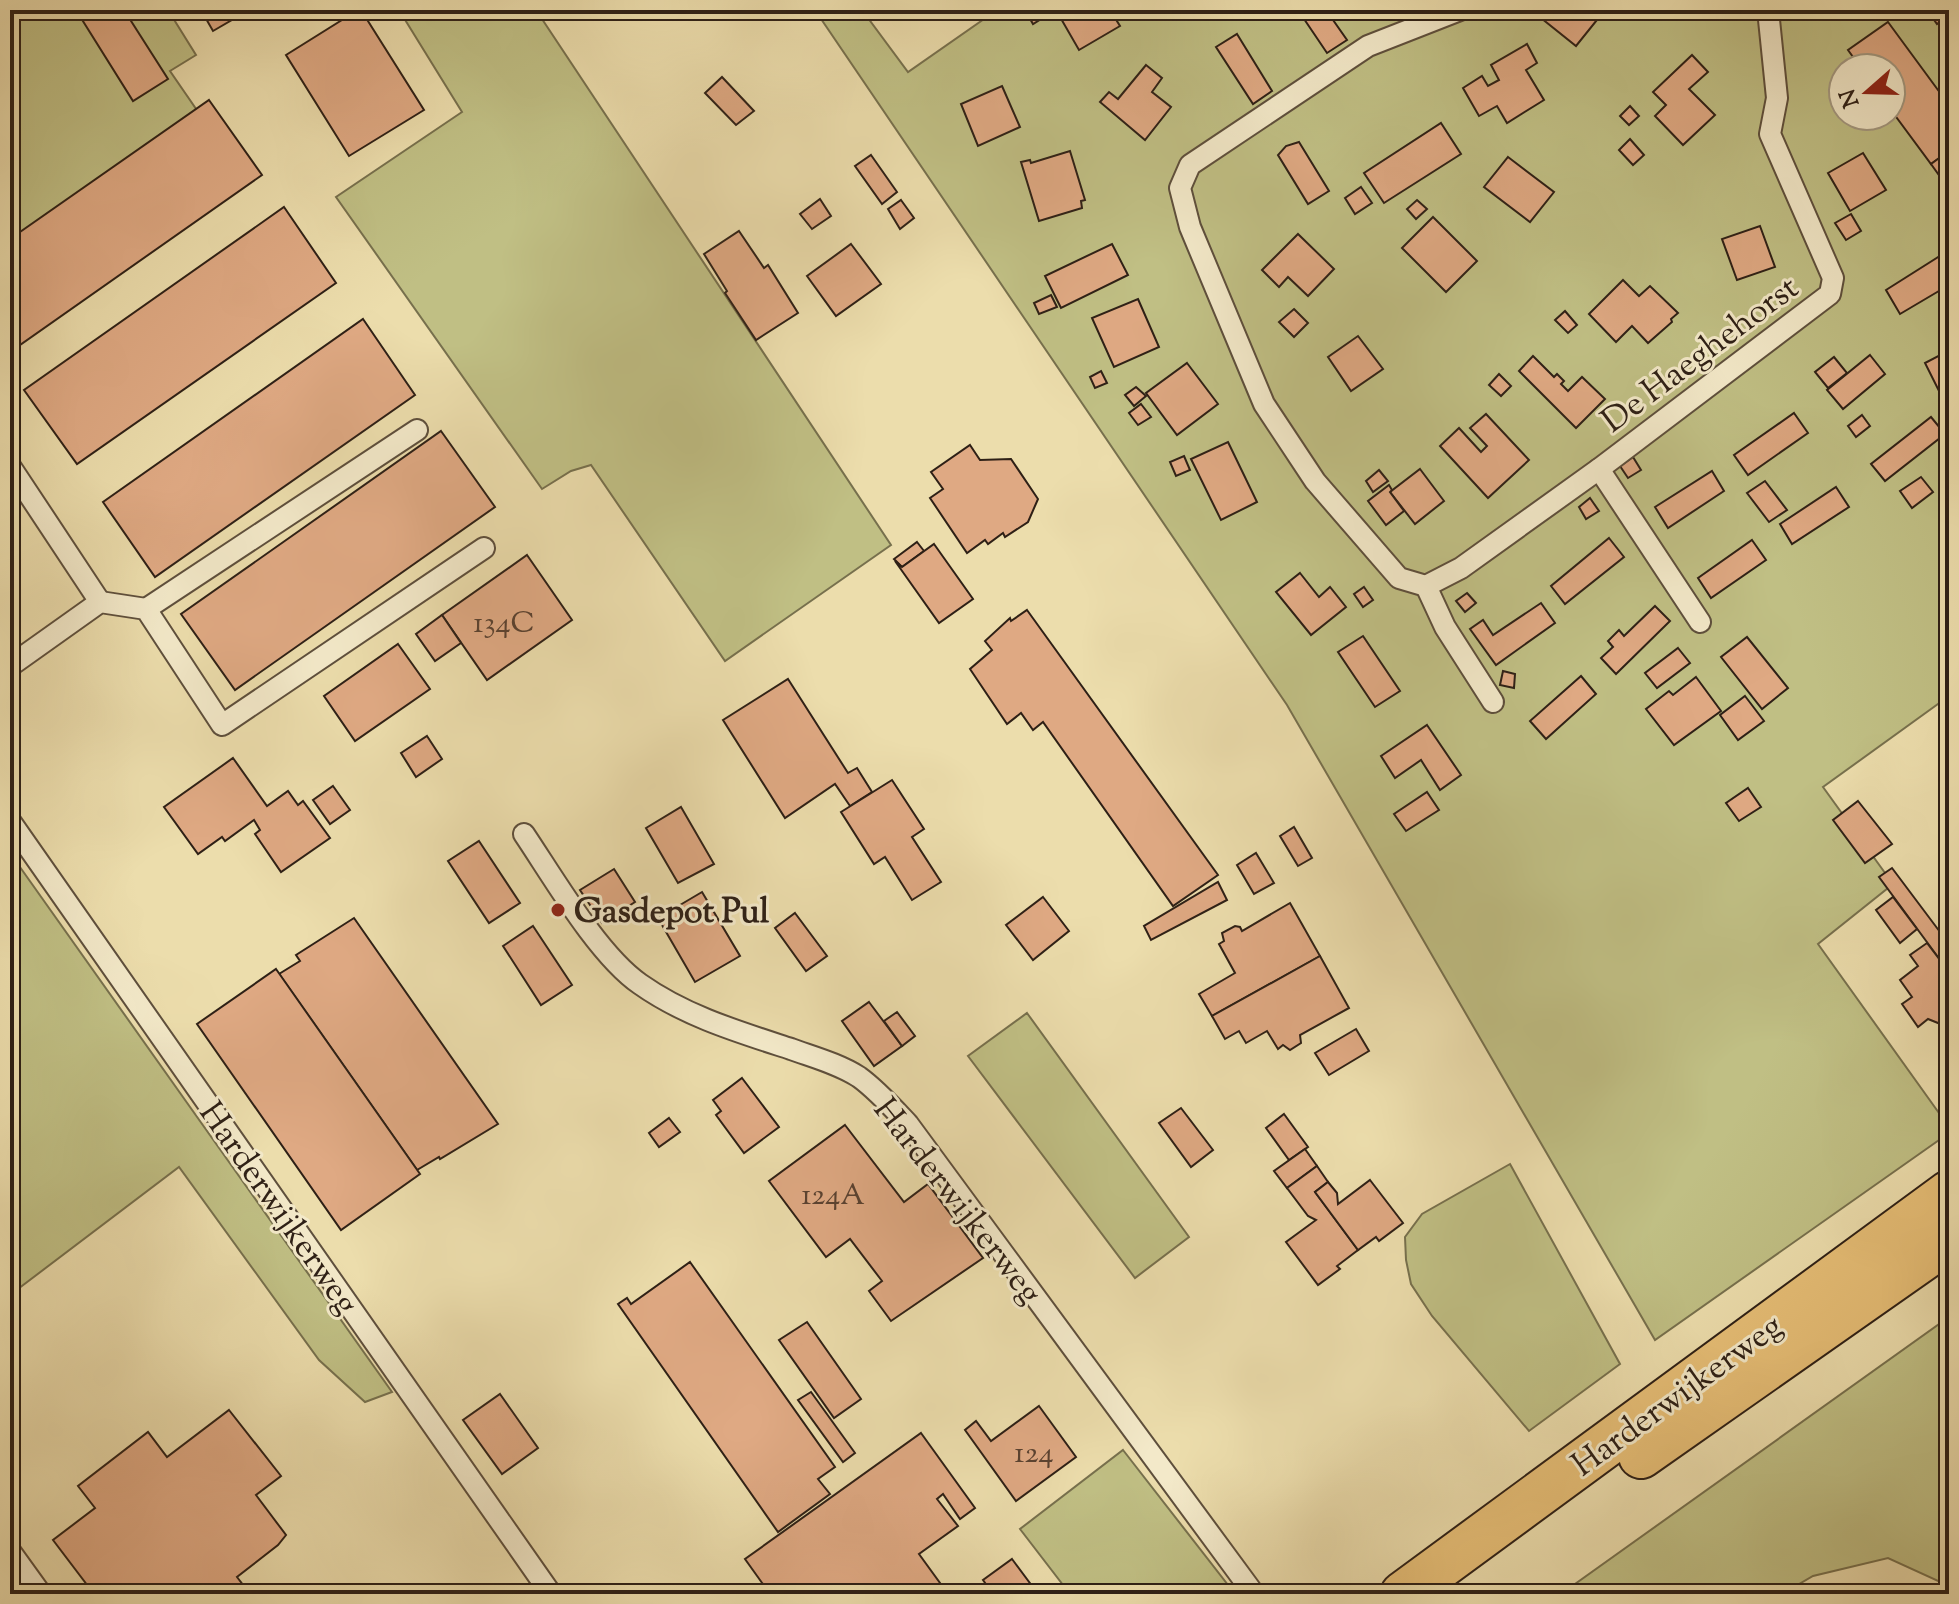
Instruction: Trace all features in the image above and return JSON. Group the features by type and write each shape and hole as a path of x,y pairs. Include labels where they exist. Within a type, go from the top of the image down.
{"main road":[{"name":"Harderwijkerweg","path":"1403,1594 1949,1193"},
{"name":"Harderwijkerweg","path":"1452,1594 1625,1467 1949,1240"}],"lane":[{"path":"1460,10 1368,46 1190,165 1180,188 1190,227 1264,404 1315,481 1399,578 1426,586 1445,627 1493,702"},
{"name":"De Haeghehorst","path":"1426,586 1461,568 1599,469 1830,294 1833,278 1770,134 1777,98 1768,10"},
{"path":"10,666 100,602 146,609 417,430"},
{"path":"10,466 100,602"},
{"name":"De Haeghehorst","path":"1599,469 1700,622"},
{"path":"146,609 222,725 484,548"},
{"name":"Harderwijkerweg","path":"10,821 551,1594"},
{"name":"Harderwijkerweg","path":"524,834 586,924 636,982 662,999 716,1023 816,1058 857,1076 900,1115 1254,1594"},
{"path":"10,1551 41,1594"}],"shaded area":[{"path":"10,10 168,10 196,55 170,71 203,119 10,251"},
{"path":"399,10 536,10 891,545 725,661 591,465 571,471 542,489 336,197 462,112"},
{"path":"815,10 862,10 908,72 997,10 1949,10 1949,696 1823,787 1893,884 1818,944 1949,1127 1949,1133 1655,1340 1287,705"},
{"path":"10,853 392,1392 365,1402 319,1360 179,1167 10,1295"},
{"path":"1027,1013 1189,1237 1135,1278 968,1056"},
{"path":"1510,1164 1620,1364 1529,1431 1432,1316 1411,1284 1406,1260 1405,1237 1422,1214"},
{"path":"1949,1317 1949,1586 1888,1558 1813,1576 1782,1594 1561,1594"},
{"path":"1123,1450 1235,1594 1070,1594 1020,1529"}],"building":[{"path":"76,10 124,10 168,79 133,101"},
{"path":"201,10 240,10 242,14 213,31"},
{"path":"361,10 424,110 349,156 286,55"},
{"path":"1025,10 1042,10 1046,16 1033,24"},
{"path":"1056,10 1110,10 1120,26 1079,50"},
{"path":"1298,10 1326,10 1347,40 1327,53"},
{"path":"1531,10 1605,10 1576,46"},
{"path":"1927,10 1949,10 1949,15 1937,24"},
{"path":"1888,22 1949,105 1949,151 1931,164 1907,132 1907,52 1848,50"},
{"path":"1237,34 1272,91 1253,104 1216,47"},
{"path":"1527,44 1537,63 1526,70 1544,100 1507,123 1497,106 1479,116 1463,88 1482,76 1488,86 1499,80 1491,65"},
{"path":"1692,55 1708,72 1689,89 1715,115 1683,145 1655,116 1666,105 1653,92"},
{"path":"1146,65 1162,78 1152,92 1171,107 1145,140 1100,102 1109,92 1118,99"},
{"path":"722,77 754,111 736,125 705,93"},
{"path":"1002,86 1020,127 978,146 961,104"},
{"path":"209,100 262,175 10,352 10,239"},
{"path":"1630,106 1639,116 1629,125 1620,116"},
{"path":"1441,123 1461,154 1384,203 1364,173"},
{"path":"1630,139 1644,155 1633,165 1619,150"},
{"path":"1299,142 1329,191 1308,204 1278,155 1286,146"},
{"path":"1070,151 1085,200 1081,201 1082,208 1039,221 1021,162 1030,160 1031,163"},
{"path":"1949,151 1949,182 1946,185 1931,164"},
{"path":"1863,153 1886,190 1850,211 1828,173"},
{"path":"871,155 897,192 882,204 855,166"},
{"path":"1508,157 1554,192 1530,222 1484,187"},
{"path":"1361,187 1372,203 1355,214 1345,198"},
{"path":"820,199 831,216 812,229 800,214"},
{"path":"901,200 914,218 900,229 888,209"},
{"path":"1417,200 1427,209 1416,219 1407,209"},
{"path":"284,207 336,283 77,464 24,390"},
{"path":"1851,214 1861,231 1846,240 1835,223"},
{"path":"1433,217 1477,261 1446,292 1402,248"},
{"path":"1760,226 1775,267 1737,280 1722,239"},
{"path":"739,231 764,268 768,265 798,313 756,340 704,254"},
{"path":"1298,234 1334,269 1308,296 1288,277 1279,287 1262,270"},
{"path":"851,244 881,284 836,316 807,276"},
{"path":"1112,244 1128,275 1061,308 1045,276"},
{"path":"1943,254 1949,263 1949,285 1900,314 1886,290"},
{"path":"1623,280 1639,296 1650,286 1678,313 1648,343 1632,326 1616,342 1589,314"},
{"path":"1051,295 1057,307 1039,314 1034,303"},
{"path":"1138,299 1159,347 1114,367 1092,318"},
{"path":"1294,309 1308,323 1294,337 1279,322"},
{"path":"1565,311 1577,325 1568,333 1555,320"},
{"path":"363,319 415,395 155,577 103,502"},
{"path":"1358,336 1383,369 1351,391 1328,357"},
{"path":"1944,353 1949,363 1949,386 1939,391 1925,363"},
{"path":"1870,355 1885,374 1843,409 1827,390"},
{"path":"1533,356 1554,377 1557,374 1564,381 1561,384 1568,391 1582,377 1605,399 1576,428 1519,371"},
{"path":"1834,357 1847,373 1828,388 1815,372"},
{"path":"1187,363 1218,404 1177,435 1146,393"},
{"path":"1101,371 1107,383 1095,388 1090,377"},
{"path":"1499,374 1511,386 1501,396 1489,385"},
{"path":"1136,387 1146,396 1134,406 1125,395"},
{"path":"1141,404 1151,417 1138,425 1129,413"},
{"path":"1794,413 1808,433 1748,475 1734,455"},
{"path":"1486,414 1529,460 1488,498 1440,446 1459,428 1481,452 1487,446 1470,428"},
{"path":"1862,415 1870,426 1856,437 1848,426"},
{"path":"1931,417 1945,434 1885,481 1871,464"},
{"path":"441,431 495,507 235,690 181,614"},
{"path":"1228,442 1257,502 1221,520 1191,459"},
{"path":"970,445 980,460 1011,459 1038,499 1028,522 1005,537 1003,533 988,544 985,540 967,553 930,498 943,489 931,472"},
{"path":"1184,456 1190,470 1176,476 1170,462"},
{"path":"1633,457 1641,470 1628,478 1620,466"},
{"path":"1420,469 1444,501 1415,524 1390,492"},
{"path":"1379,470 1388,481 1373,492 1366,481"},
{"path":"1712,471 1724,491 1668,528 1655,507"},
{"path":"1921,477 1933,492 1912,508 1900,491"},
{"path":"1765,481 1787,510 1769,522 1747,493"},
{"path":"1389,485 1390,492 1404,511 1386,525 1368,501"},
{"path":"1836,487 1849,507 1792,544 1780,524"},
{"path":"1590,498 1599,511 1586,519 1579,507"},
{"path":"1609,538 1624,557 1565,604 1551,586"},
{"path":"1752,540 1766,560 1711,598 1698,578"},
{"path":"917,542 924,551 902,567 894,559"},
{"path":"934,544 973,599 939,623 895,561 902,567"},
{"path":"527,555 572,620 487,680 442,615"},
{"path":"1300,573 1319,597 1330,587 1346,607 1311,635 1276,592"},
{"path":"1364,587 1373,600 1363,607 1354,594"},
{"path":"1467,593 1476,603 1465,612 1456,601"},
{"path":"1541,603 1555,623 1496,665 1470,629 1483,620 1493,635"},
{"path":"1655,606 1670,621 1616,674 1601,658 1613,647 1608,641 1619,630 1624,636"},
{"path":"1027,610 1218,875 1173,906 1043,722 1033,730 1021,713 1007,724 970,669 992,650 985,641 1010,618 1011,621"},
{"path":"442,615 461,643 435,661 416,634"},
{"path":"1363,636 1400,691 1375,707 1338,652"},
{"path":"1747,637 1788,688 1762,709 1721,657"},
{"path":"398,644 430,689 355,741 324,696"},
{"path":"1678,648 1690,663 1657,688 1645,673"},
{"path":"1503,671 1515,674 1514,688 1500,685"},
{"path":"1581,676 1596,694 1546,739 1530,721"},
{"path":"1696,677 1721,711 1674,745 1646,709 1669,691 1673,695"},
{"path":"788,679 848,773 857,768 872,792 850,806 835,784 785,818 723,720"},
{"path":"1745,696 1764,721 1738,740 1720,715"},
{"path":"1427,725 1461,775 1440,790 1421,760 1395,778 1381,756"},
{"path":"427,736 442,759 416,777 401,753"},
{"path":"233,758 267,806 288,791 298,805 303,801 330,838 281,872 255,834 260,830 254,820 225,841 222,837 198,854 164,807"},
{"path":"892,780 924,829 912,837 941,882 912,900 885,857 874,864 841,812"},
{"path":"333,786 350,810 330,824 313,800"},
{"path":"1748,788 1761,807 1739,821 1726,803"},
{"path":"1427,792 1439,810 1406,831 1394,814"},
{"path":"1858,801 1892,844 1865,863 1833,820"},
{"path":"681,807 714,864 678,883 646,828"},
{"path":"1294,827 1312,858 1298,866 1280,836"},
{"path":"479,841 520,903 489,923 448,861"},
{"path":"1256,853 1274,883 1254,894 1237,865"},
{"path":"1892,868 1949,944 1949,972 1879,877"},
{"path":"614,869 635,902 602,923 580,890"},
{"path":"1218,882 1227,900 1151,940 1144,926"},
{"path":"702,892 740,956 695,982 658,918"},
{"path":"1043,897 1069,931 1033,960 1006,925"},
{"path":"1893,897 1917,929 1900,943 1876,910"},
{"path":"1290,903 1320,956 1212,1016 1199,994 1235,973 1219,944 1224,941 1222,933 1235,926 1242,931"},
{"path":"795,913 827,956 806,971 775,928"},
{"path":"354,918 498,1124 417,1170 279,974 300,961 296,955"},
{"path":"533,926 572,985 541,1005 503,946"},
{"path":"1927,943 1949,972 1949,1015 1938,1023 1928,1019 1918,1027 1902,1004 1912,997 1900,980 1918,966 1910,955"},
{"path":"1320,956 1349,1008 1300,1035 1301,1043 1290,1050 1283,1045 1278,1049 1267,1031 1246,1043 1239,1031 1225,1039 1212,1016"},
{"path":"276,969 420,1174 341,1230 197,1024"},
{"path":"869,1002 902,1046 874,1066 842,1021"},
{"path":"897,1012 915,1036 902,1046 884,1021"},
{"path":"1356,1029 1369,1051 1329,1075 1315,1053"},
{"path":"742,1078 779,1127 744,1153 716,1115 721,1111 713,1100"},
{"path":"1181,1108 1213,1150 1191,1167 1159,1123"},
{"path":"1284,1114 1308,1147 1289,1160 1266,1128"},
{"path":"669,1118 680,1132 659,1147 649,1133"},
{"path":"845,1125 904,1202 928,1184 983,1258 891,1321 869,1291 882,1281 850,1239 826,1257 769,1181"},
{"path":"1305,1149 1317,1166 1287,1188 1274,1171"},
{"path":"1317,1166 1328,1182 1315,1192 1358,1250 1337,1266 1340,1269 1318,1285 1286,1242 1316,1220 1308,1216 1287,1188"},
{"path":"1370,1180 1403,1223 1379,1241 1376,1237 1358,1250 1315,1192 1328,1182 1337,1193 1338,1204"},
{"path":"690,1262 835,1467 818,1479 830,1494 778,1532 618,1304 627,1298 631,1304"},
{"path":"807,1322 861,1399 834,1418 779,1340"},
{"path":"811,1392 855,1453 843,1462 798,1400"},
{"path":"500,1394 538,1448 502,1474 463,1420"},
{"path":"1039,1406 1076,1457 1016,1501 965,1430 976,1421 991,1441"},
{"path":"229,1410 281,1476 256,1495 286,1535 237,1577 250,1594 94,1594 53,1540 95,1508 78,1486 148,1432 167,1457"},
{"path":"921,1433 975,1508 960,1519 943,1494 937,1499 958,1526 919,1554 948,1594 770,1594 745,1559"},
{"path":"1012,1559 1038,1594 993,1594 983,1580"}],"place":[{"name":"Gasdepot Pul","path":"558,910"}]}
